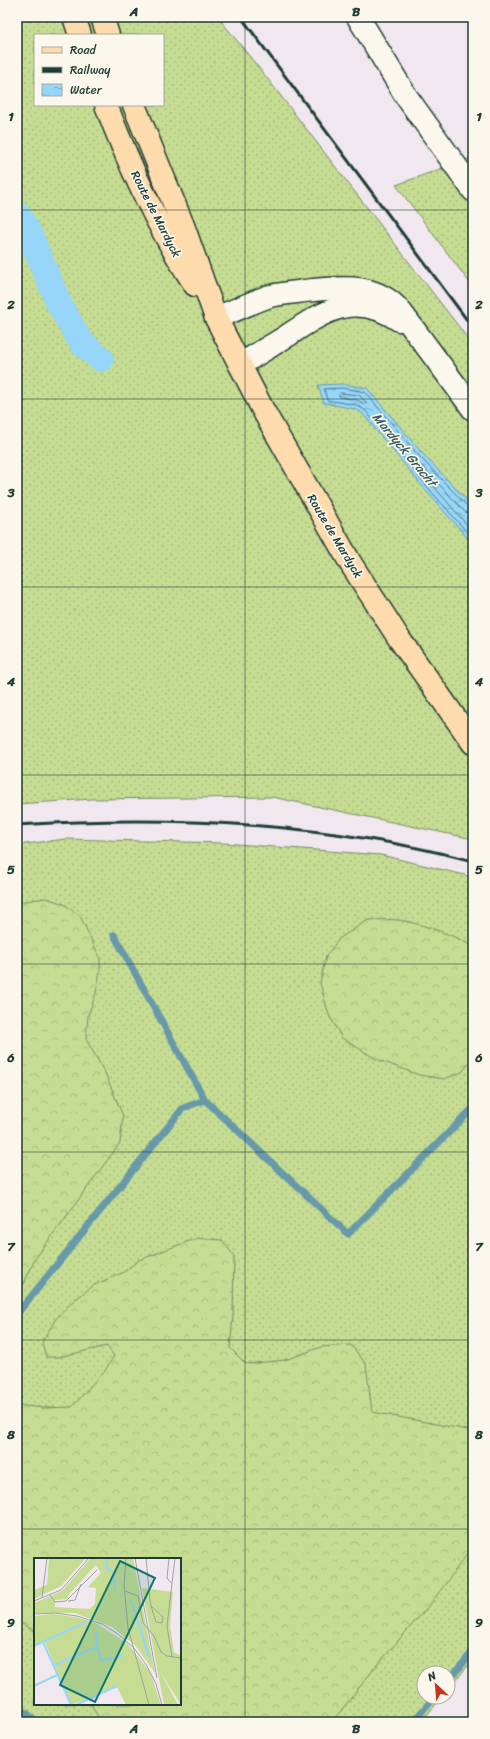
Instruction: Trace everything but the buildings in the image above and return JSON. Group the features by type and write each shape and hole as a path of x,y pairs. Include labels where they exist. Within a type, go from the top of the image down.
{"main road":[{"path":"74,17 80,34"},
{"path":"102,17 108,34"},
{"name":"Route de Mardyck","path":"106,106 127,155 171,245 216,318 284,448 351,564 405,646 473,743"},
{"name":"Route de Mardyck","path":"134,106 184,228 216,318"}],"street":[{"path":"358,17 406,96 473,190"},
{"path":"216,318 279,294 351,287 368,290 390,300 401,312 473,409"},
{"path":"240,365 321,314 347,306 365,306 383,311 400,321 419,336"}],"green space":[{"path":"17,17 218,17 473,345 473,839 272,797 92,799 17,804"},
{"path":"473,157 473,287 396,185"},
{"path":"66,839 223,843 381,855 473,877 473,1660 456,1680 456,1665 416,1665 416,1705 435,1705 421,1722 39,1722 17,1702 17,845"},
{"path":"46,898 64,904 80,916 100,958 100,971 96,993 88,1016 86,1039 106,1075 123,1116 120,1143 35,1259 17,1299 17,902"},
{"path":"368,920 393,920 414,923 459,939 473,948 473,1058 462,1072 444,1079 419,1075 376,1059 342,1038 329,1015 320,983 326,956 340,938"},
{"path":"197,1238 222,1240 234,1256 233,1316 230,1348 246,1364 285,1360 321,1347 351,1345 366,1364 372,1412 473,1431 473,1546 432,1602 377,1665 332,1722 104,1722 98,1717 92,1705 181,1705 181,1558 34,1558 34,1630 17,1621 17,1405 43,1408 72,1407 106,1369 114,1356 107,1346 59,1357 46,1357 42,1342 55,1320 72,1302 94,1285 124,1272 139,1260"}],"water":[{"path":"343,384 367,388 423,454 473,507 473,544 427,492 362,413 355,409 324,403 318,385"}],"waterway":[{"name":"Mardyck Gracht","path":"17,213 29,233 60,306 81,342 101,359"},
{"path":"114,935 205,1100 348,1234 473,1108"},
{"path":"17,1314 183,1108 205,1100"},
{"path":"456,1671 473,1651"},
{"path":"17,1705 37,1722"},
{"path":"413,1722 427,1705"}],"railway":[{"path":"241,17 473,328"},
{"path":"17,825 132,821 246,825 304,830 360,838 417,848 473,861"}]}
